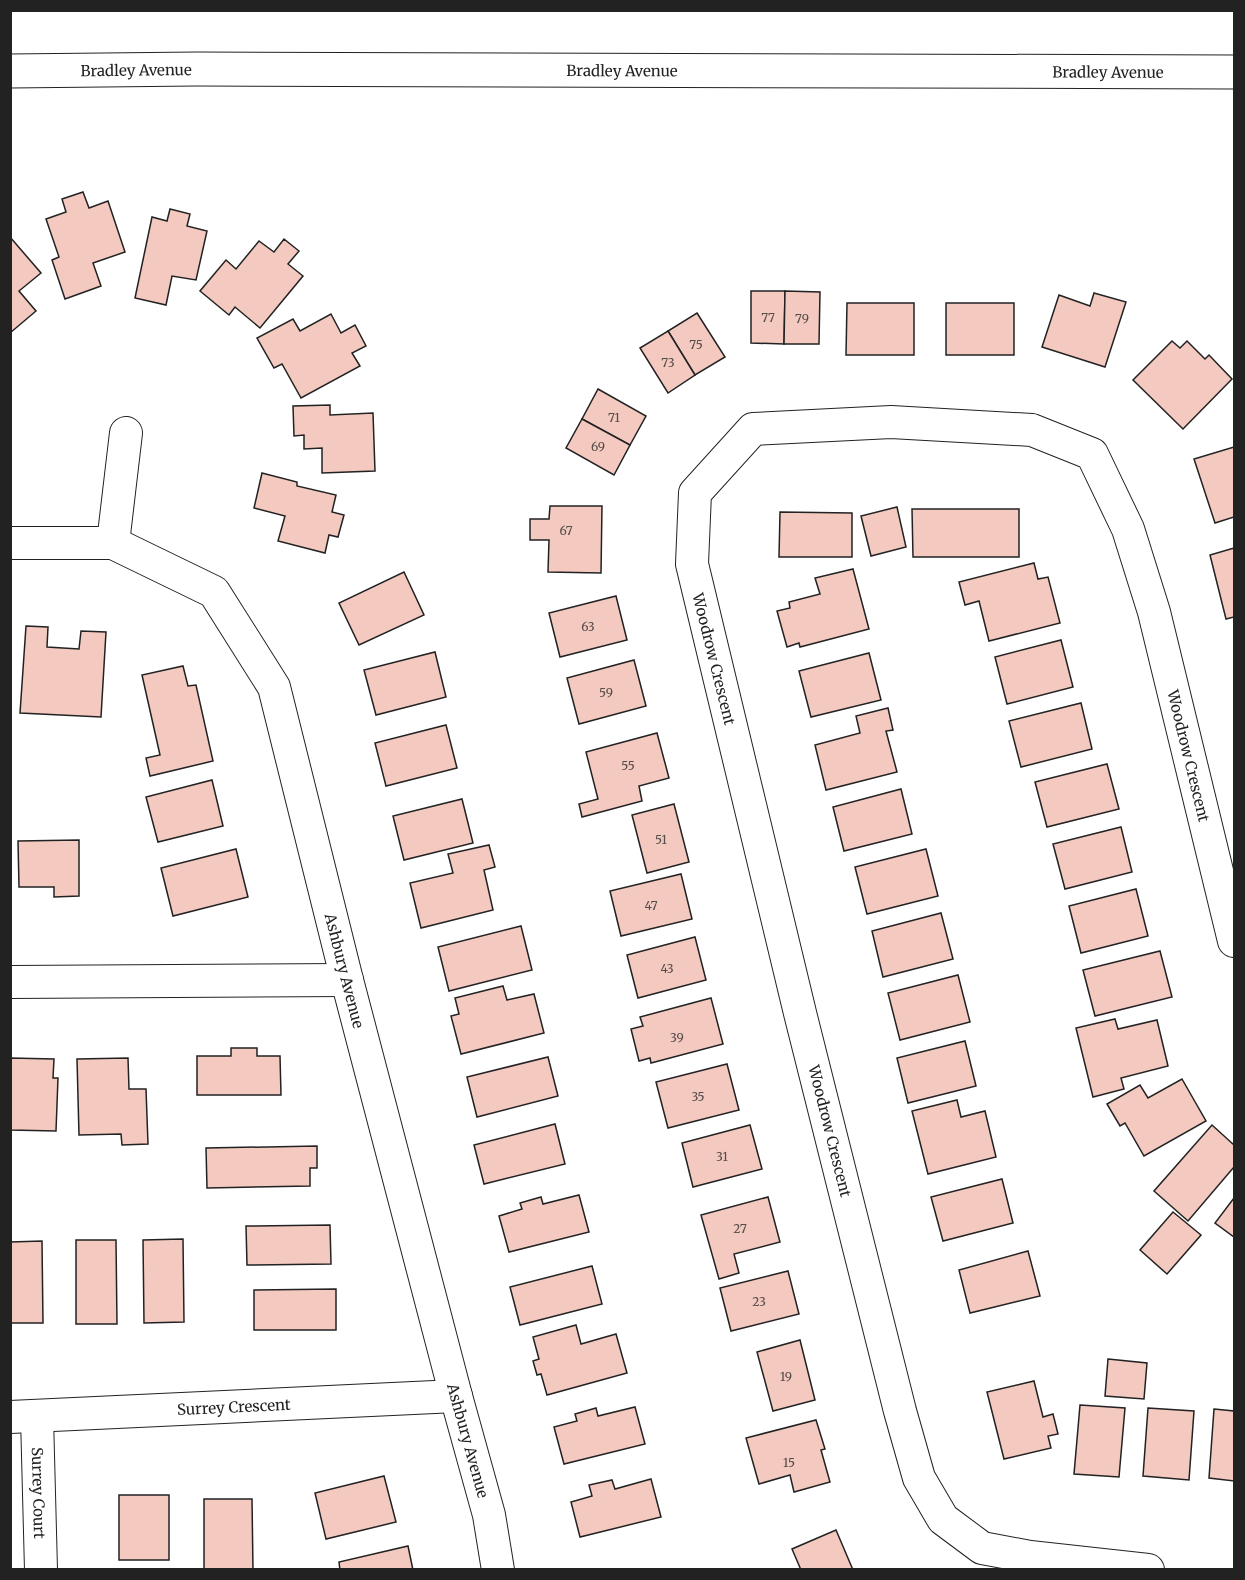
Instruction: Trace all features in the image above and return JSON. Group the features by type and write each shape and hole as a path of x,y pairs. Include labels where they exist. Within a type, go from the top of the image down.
{"main road":[{"name":"Bradley Avenue","path":"10,70 1234,72"}],"street":[{"name":"Woodrow Crescent","path":"1148,1569 1030,1557 982,1548 943,1519 919,1478 800,1013 692,564 695,493 753,429 891,422 1032,430 1092,454 1128,529 1155,612 1234,941"},
{"path":"113,543 126,433"},
{"name":"Ashbury Avenue","path":"10,543 113,543 214,592 274,687 347,980 489,1515 498,1569"},
{"path":"10,982 347,980"},
{"name":"Surrey Crescent","path":"24,1417 456,1396"},
{"name":"Surrey Court","path":"24,1417 41,1569"}],"building":[{"path":"83,192 89,208 108,201 125,252 93,263 101,286 65,299 52,260 59,257 46,219 66,212 62,199"},
{"path":"170,209 190,214 187,226 207,231 196,280 172,276 166,305 135,298 152,217 167,221"},
{"path":"10,237 41,273 19,291 36,311 10,333"},
{"path":"284,239 299,251 288,264 303,276 260,328 235,307 229,315 200,291 226,260 236,269 259,241 274,252"},
{"path":"751,291 785,291 784,344 751,343"},
{"path":"785,291 820,292 819,344 784,344"},
{"path":"1094,293 1126,302 1105,367 1042,347 1059,295 1090,306"},
{"path":"847,303 914,303 914,355 846,355"},
{"path":"946,303 1014,303 1014,355 946,355"},
{"path":"697,313 725,357 695,375 668,331"},
{"path":"331,314 341,333 355,325 366,346 352,353 360,366 301,398 282,364 274,368 257,338 293,319 300,331"},
{"path":"668,331 695,375 668,393 640,348"},
{"path":"1172,341 1180,348 1187,341 1205,359 1209,355 1232,379 1183,429 1133,380"},
{"path":"598,389 646,416 630,445 582,419"},
{"path":"330,405 330,415 373,413 375,471 322,473 322,448 304,449 304,435 294,436 293,406"},
{"path":"582,419 630,445 614,475 566,448"},
{"path":"1234,447 1234,517 1215,523 1194,459"},
{"path":"262,473 297,482 297,486 336,495 332,512 344,515 338,537 329,535 325,553 278,541 285,516 254,508"},
{"path":"550,506 602,506 601,573 548,572 549,540 530,540 530,519 549,519"},
{"path":"897,507 906,547 871,556 861,516"},
{"path":"912,509 1019,509 1019,557 913,557"},
{"path":"780,512 852,513 852,557 779,557"},
{"path":"1234,548 1234,617 1226,619 1210,555"},
{"path":"1034,563 1038,579 1048,577 1060,623 989,641 979,601 965,605 959,582"},
{"path":"853,569 869,629 800,647 799,643 787,647 777,611 790,608 789,602 820,594 815,578"},
{"path":"404,572 424,615 359,645 339,603"},
{"path":"616,596 627,640 560,657 549,613"},
{"path":"26,626 48,627 47,647 79,649 81,631 106,632 101,717 20,713"},
{"path":"1061,640 1073,687 1007,704 995,657"},
{"path":"435,652 446,697 376,715 364,670"},
{"path":"869,653 881,700 811,717 799,671"},
{"path":"634,660 646,706 579,724 567,678"},
{"path":"183,666 188,686 196,685 213,761 150,776 146,758 160,755 142,675"},
{"path":"1081,703 1092,749 1021,767 1009,721"},
{"path":"888,708 893,730 886,731 897,772 826,790 815,745 860,733 856,716"},
{"path":"446,725 457,768 386,786 375,743"},
{"path":"657,733 669,778 639,786 642,801 582,817 579,804 598,799 586,752"},
{"path":"1107,764 1119,809 1047,827 1035,782"},
{"path":"212,780 223,826 158,842 146,797"},
{"path":"901,789 912,834 844,851 833,807"},
{"path":"462,799 473,843 404,860 393,816"},
{"path":"674,804 689,862 647,873 632,815"},
{"path":"1121,827 1132,872 1065,889 1053,844"},
{"path":"79,840 79,896 54,897 54,887 19,887 18,841"},
{"path":"489,845 495,867 484,870 493,910 421,928 410,883 453,873 448,854"},
{"path":"236,849 248,897 173,916 161,868"},
{"path":"926,849 938,896 867,914 855,867"},
{"path":"681,874 692,919 621,936 610,891"},
{"path":"1136,889 1148,936 1081,953 1069,906"},
{"path":"941,913 953,959 883,977 872,931"},
{"path":"521,926 532,970 449,991 438,947"},
{"path":"695,937 706,980 638,998 627,955"},
{"path":"1160,951 1172,997 1095,1016 1083,970"},
{"path":"958,975 970,1022 900,1040 888,993"},
{"path":"503,986 507,1000 534,994 544,1033 461,1054 451,1016 459,1014 455,998"},
{"path":"711,998 723,1044 651,1063 650,1058 639,1061 631,1029 643,1026 640,1017"},
{"path":"1115,1019 1118,1029 1157,1020 1168,1066 1121,1078 1124,1089 1093,1097 1076,1028"},
{"path":"965,1041 976,1086 908,1103 897,1058"},
{"path":"231,1048 257,1048 257,1056 280,1056 281,1095 197,1095 197,1056 231,1056"},
{"path":"548,1057 558,1096 477,1117 467,1077"},
{"path":"10,1058 54,1059 53,1078 58,1078 56,1131 10,1130"},
{"path":"128,1058 129,1089 146,1089 148,1144 122,1145 121,1134 79,1135 77,1059"},
{"path":"727,1064 739,1110 668,1128 656,1082"},
{"path":"1182,1079 1206,1121 1144,1156 1125,1123 1120,1126 1107,1104 1140,1085 1148,1098"},
{"path":"957,1100 961,1117 985,1111 996,1157 928,1174 912,1111"},
{"path":"555,1124 565,1164 484,1184 474,1145"},
{"path":"750,1125 762,1169 693,1187 682,1143"},
{"path":"1212,1125 1234,1145 1234,1167 1188,1221 1154,1191"},
{"path":"317,1146 317,1168 310,1168 310,1186 207,1188 206,1148"},
{"path":"1002,1179 1013,1223 943,1241 931,1197"},
{"path":"579,1195 589,1232 509,1252 499,1216 522,1209 520,1203 541,1197 543,1204"},
{"path":"768,1197 780,1242 734,1254 739,1273 719,1279 701,1215"},
{"path":"1234,1198 1234,1237 1215,1223"},
{"path":"1173,1212 1201,1235 1167,1274 1140,1250"},
{"path":"330,1225 331,1264 247,1265 246,1226"},
{"path":"183,1239 184,1322 144,1323 143,1240"},
{"path":"76,1240 116,1240 117,1324 76,1324"},
{"path":"42,1241 43,1323 10,1323 10,1242"},
{"path":"1028,1251 1040,1296 970,1313 959,1270"},
{"path":"592,1266 602,1304 520,1325 510,1287"},
{"path":"788,1271 799,1314 731,1331 720,1288"},
{"path":"336,1289 336,1330 254,1330 254,1290"},
{"path":"576,1325 581,1344 616,1334 627,1373 547,1395 541,1374 537,1375 533,1361 539,1359 533,1337"},
{"path":"800,1340 815,1400 773,1411 757,1352"},
{"path":"1108,1359 1147,1363 1144,1399 1105,1396"},
{"path":"1034,1381 1043,1417 1053,1414 1058,1434 1048,1436 1051,1448 1004,1459 987,1392"},
{"path":"1080,1405 1125,1408 1119,1477 1074,1474"},
{"path":"635,1407 645,1444 564,1464 554,1427 577,1421 575,1414 596,1408 598,1416"},
{"path":"1148,1408 1194,1411 1189,1480 1143,1476"},
{"path":"1214,1409 1234,1411 1234,1481 1209,1478"},
{"path":"816,1420 825,1449 821,1450 830,1482 794,1492 790,1475 759,1484 746,1438"},
{"path":"384,1476 396,1522 326,1539 315,1493"},
{"path":"651,1479 661,1517 580,1537 571,1502 592,1496 589,1485 612,1480 615,1489"},
{"path":"119,1495 169,1495 169,1560 119,1560"},
{"path":"204,1499 252,1499 253,1570 204,1570"},
{"path":"836,1530 853,1570 801,1570 792,1549"},
{"path":"408,1546 413,1570 340,1570 339,1562"}]}
